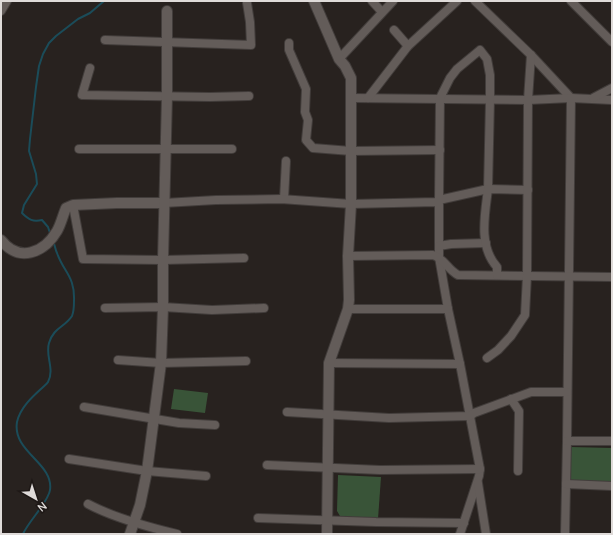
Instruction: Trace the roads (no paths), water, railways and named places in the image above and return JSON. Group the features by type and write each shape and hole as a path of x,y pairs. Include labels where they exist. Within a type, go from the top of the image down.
{"street":[{"path":"1,11 7,1"},
{"path":"314,1 339,59 345,66 351,78 351,204 348,256 349,300 348,309 329,363 327,534"},
{"path":"372,1 382,12"},
{"path":"339,59 393,1"},
{"path":"368,98 408,46 457,1"},
{"path":"475,1 531,55 571,98 565,534"},
{"path":"572,1 612,42"},
{"path":"105,40 251,45 247,3"},
{"path":"130,534 140,505 147,471 161,362 164,307 163,260 167,96 167,11"},
{"path":"394,30 408,46"},
{"path":"289,43 290,50 306,89 305,112 308,120 306,140 313,148 351,151 440,150"},
{"path":"460,534 478,481 480,469 448,309 440,257 440,98 454,74 464,62 480,50 487,59 490,76 488,189 484,221 488,254 491,261 497,267 497,276"},
{"path":"487,358 498,350 511,336 525,315 528,190 528,100 531,55"},
{"path":"90,68 82,95 249,96"},
{"path":"591,99 612,88"},
{"path":"351,98 440,98 490,100 571,98 612,100"},
{"path":"80,149 232,149"},
{"path":"284,199 286,161"},
{"path":"1,240 11,250 17,253 28,253 36,250 53,236 66,208 73,205 284,199 351,204 436,202 439,200 488,189 528,190"},
{"path":"73,205 83,259 163,260 244,258"},
{"path":"439,246 451,244 486,243"},
{"path":"348,256 433,255 440,257 451,271 458,275 612,277"},
{"path":"105,308 164,307 212,310 264,308"},
{"path":"348,309 448,309"},
{"path":"118,360 161,362 246,361"},
{"path":"329,363 460,364"},
{"path":"287,412 389,418 470,416 474,413 531,392 568,392"},
{"path":"511,399 519,411 518,471"},
{"path":"84,407 179,423 214,425"},
{"path":"567,441 612,442"},
{"path":"69,459 147,471 206,476"},
{"path":"267,465 380,470 480,469"},
{"path":"478,481 486,534"},
{"path":"566,484 612,486"},
{"path":"88,504 97,509 177,534"},
{"path":"258,518 464,523"}],"waterway":[{"path":"50,233 48,227 42,220 31,220 22,213 24,205 37,184 36,174 29,151 39,66 49,43 78,19 90,13 104,1"},
{"path":"23,534 49,495 50,481 46,472 26,450 17,432 17,422 27,403 48,382 51,372 48,353 49,343 56,331 72,316 74,308 73,286 56,252 53,241"}]}
